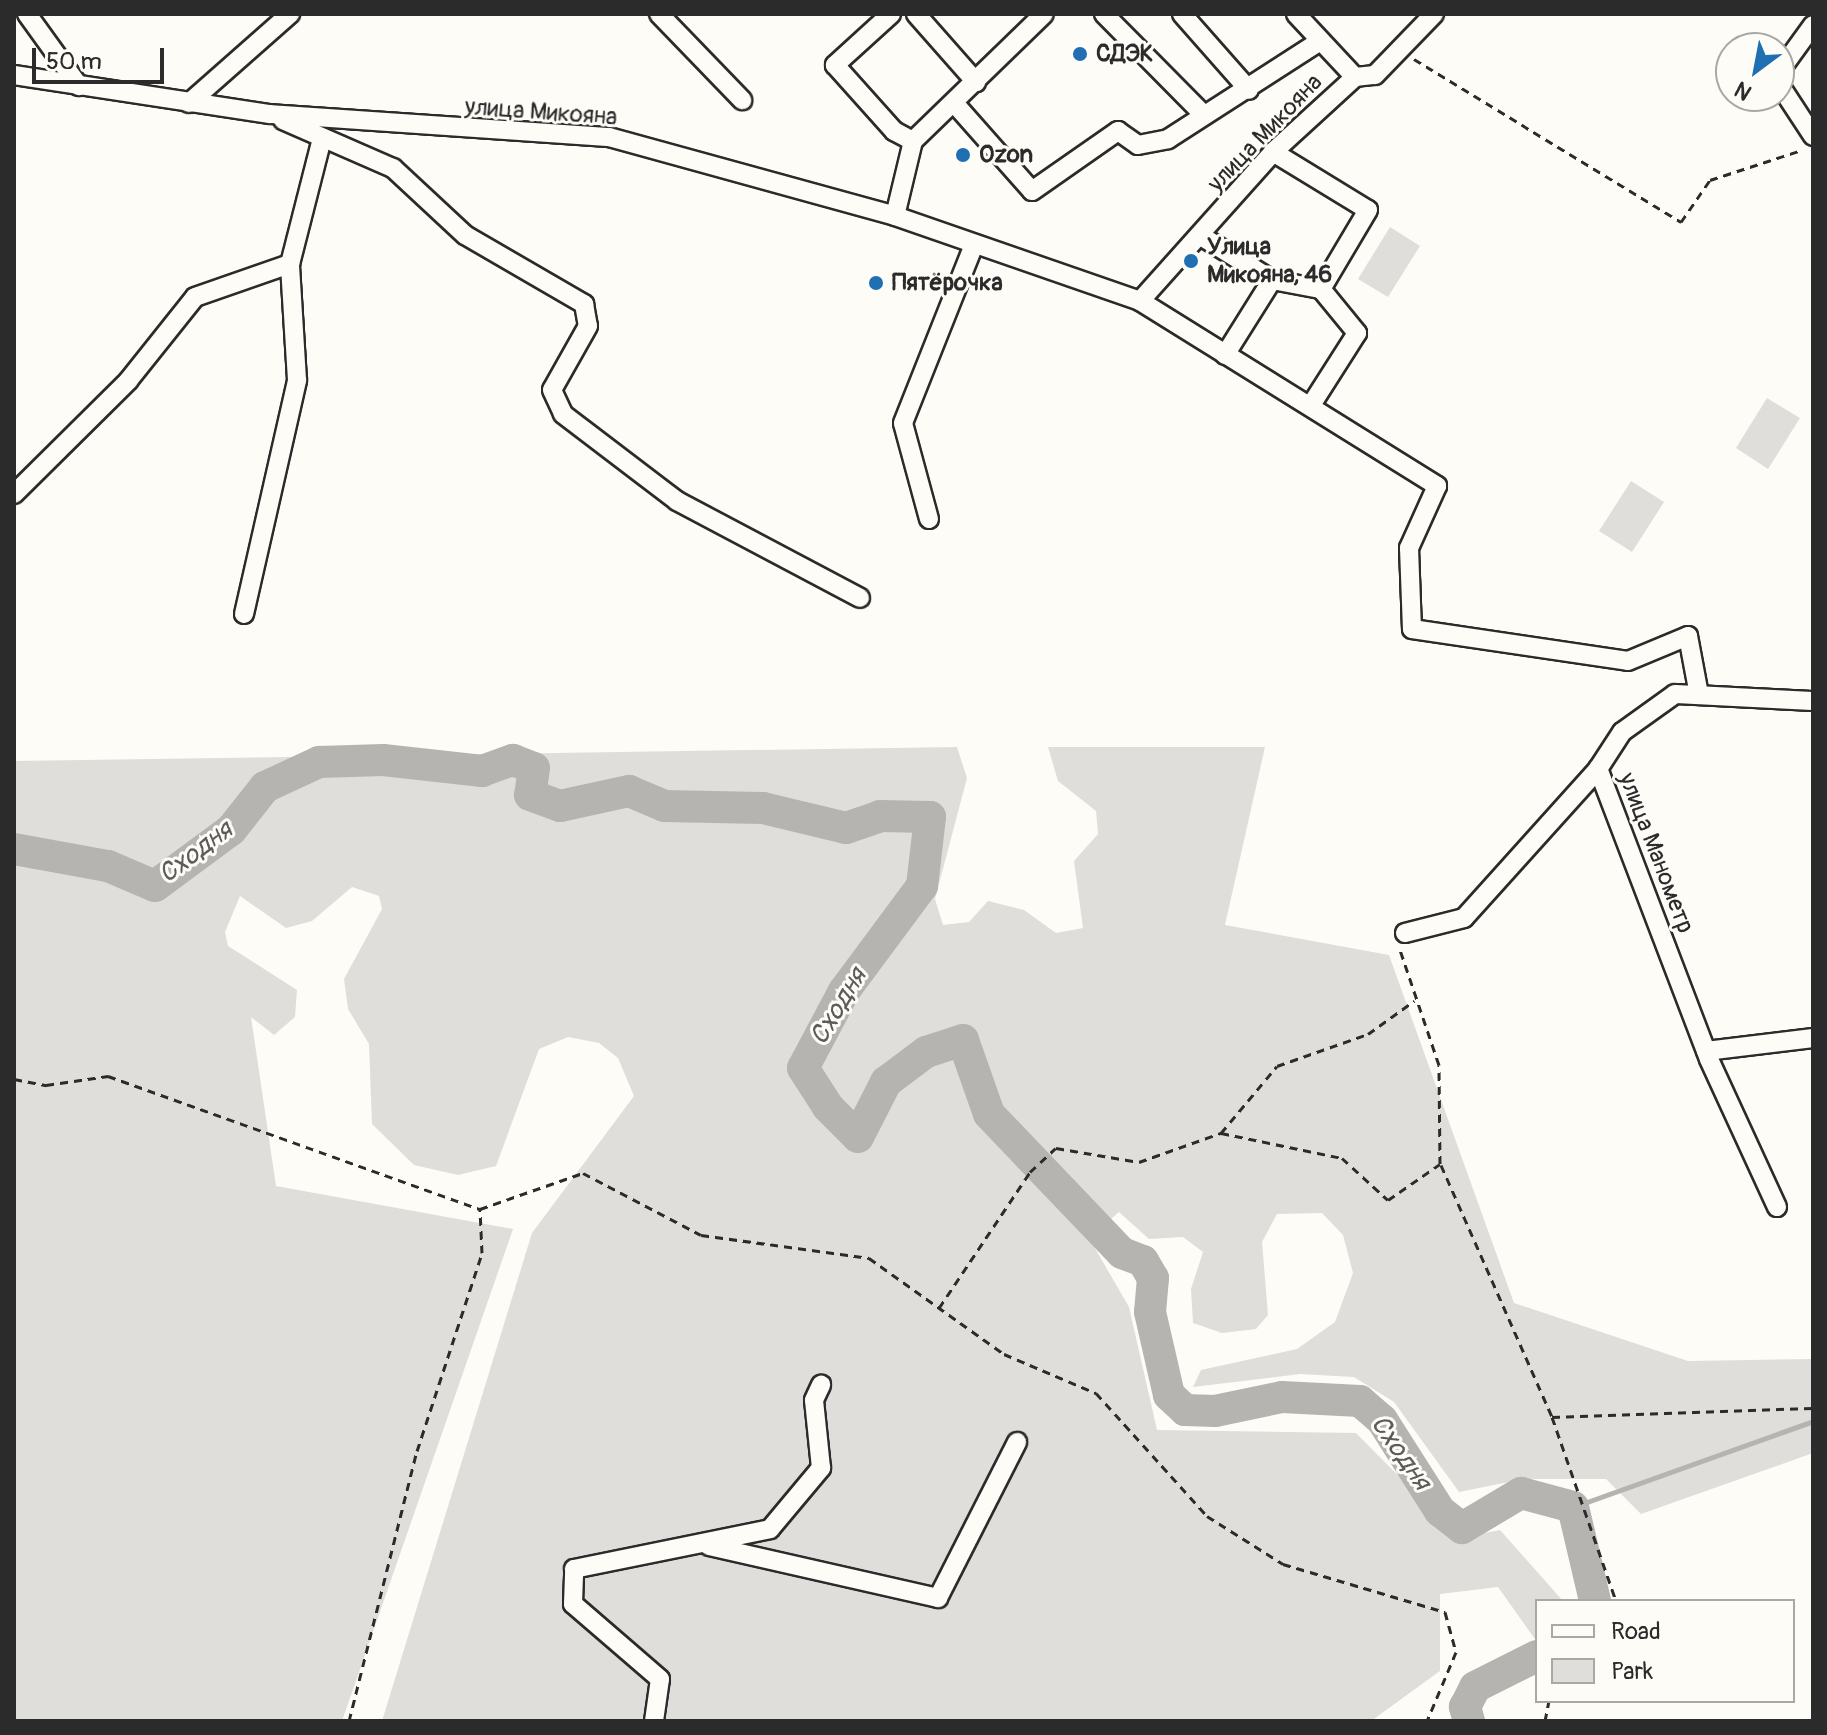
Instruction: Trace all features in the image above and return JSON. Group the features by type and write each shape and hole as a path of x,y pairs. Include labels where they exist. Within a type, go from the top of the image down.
{"street":[{"path":"27,14 79,86"},
{"path":"189,103 290,14"},
{"path":"659,14 742,100"},
{"path":"891,14 835,65 894,131 913,141"},
{"path":"916,14 976,82"},
{"path":"895,216 913,141 955,104 1044,14"},
{"path":"1104,14 1201,112"},
{"path":"1182,14 1249,90"},
{"path":"1296,14 1355,77"},
{"name":"улица Микояна","path":"1140,301 1273,152 1355,77 1375,75 1434,14"},
{"path":"1795,50 1813,25"},
{"path":"955,104 1032,191 1118,131 1138,145 1168,139 1201,112 1249,90 1320,41"},
{"name":"улица Микояна","path":"14,75 270,114 609,137 895,216 1140,301 1225,355 1313,402 1437,486 1409,548 1412,629 1628,661 1688,636 1699,695"},
{"path":"1795,108 1813,136"},
{"path":"270,114 393,168 465,235 584,304 588,326 552,390 563,414 677,501 860,598"},
{"path":"244,614 297,380 290,264 322,138"},
{"path":"1273,152 1368,210 1321,289"},
{"path":"1201,236 1272,280 1321,289 1357,333 1313,402"},
{"path":"929,519 903,423 974,245"},
{"path":"14,494 128,381 195,297 290,264"},
{"path":"1225,355 1272,280"},
{"name":"улица Манометр","path":"1777,1207 1706,1051 1598,769 1622,732 1675,694 1813,701"},
{"path":"1405,933 1464,918 1598,769"},
{"path":"1706,1051 1813,1038"},
{"path":"654,1721 660,1679 573,1604 574,1569 707,1546 770,1529 821,1468 814,1400 821,1385"},
{"path":"707,1546 938,1598 1017,1442"}],"path":[{"path":"1400,51 1681,222 1710,180 1813,146"},
{"path":"1405,933 1397,952 1439,1065 1440,1164 1552,1417 1615,1599"},
{"path":"939,1308 1030,1172 1056,1148 1139,1162 1221,1133 1277,1066 1368,1034 1415,1001"},
{"path":"14,1079 46,1085 108,1076 480,1209 583,1173 701,1235 869,1258 1004,1354 1096,1393 1207,1516 1283,1564 1445,1612 1456,1652 1427,1721"},
{"path":"1221,1133 1342,1158 1388,1200 1440,1164"},
{"path":"349,1721 417,1451 482,1253 480,1209"},
{"path":"1552,1417 1813,1408"}],"green space":[{"path":"1390,227 1420,246 1388,297 1358,279"},
{"path":"1767,398 1800,418 1768,469 1736,448"},
{"path":"1631,481 1664,502 1632,552 1599,531"},
{"path":"957,747 967,778 935,899 943,925 969,922 988,901 1024,910 1056,933 1083,928 1074,861 1098,834 1096,811 1058,781 1048,747 1265,747 1225,925 1389,955 1514,1303 1688,1361 1813,1359 1813,1453 1641,1514 1606,1479 1524,1479 1459,1492 1394,1402 1354,1377 1300,1374 1193,1387 1201,1370 1297,1349 1335,1322 1353,1273 1343,1235 1322,1213 1277,1214 1262,1242 1268,1315 1256,1329 1222,1333 1193,1323 1191,1289 1203,1252 1183,1237 1149,1239 1119,1212 1089,1238 1129,1307 1157,1430 1356,1433 1460,1538 1500,1530 1561,1599 1535,1599 1535,1639 1498,1587 1440,1594 1440,1671 1371,1721 382,1721 532,1233 634,1096 618,1058 599,1043 568,1037 539,1049 496,1166 458,1175 414,1165 372,1124 369,1044 348,1009 344,979 382,909 379,896 352,887 312,921 286,928 240,896 225,932 228,946 297,990 295,1017 274,1035 251,1017 276,1186 513,1229 342,1721 14,1721 14,761"}],"waterway":[{"name":"Сходня","path":"14,849 108,866 155,886 231,830 265,787 319,762 383,760 482,771 513,760 534,768 530,795 560,806 629,791 664,806 763,808 846,828 880,816 930,817 922,886 844,991 803,1068 828,1107 858,1137 886,1082 926,1052 963,1040 989,1114 1122,1253 1143,1261 1153,1278 1150,1312 1169,1395 1185,1410 1215,1411 1282,1397 1360,1401 1382,1420 1440,1511 1462,1528 1521,1493 1573,1507 1595,1599"},
{"path":"1573,1507 1813,1421"},
{"name":"Сходня","path":"1469,1721 1465,1707 1475,1687 1535,1657"}],"place":[{"name":"СДЭК","path":"1080,54"},
{"name":"Ozon","path":"963,155"},
{"name":"Улица Микояна, 46","path":"1191,261"},
{"name":"Пятёрочка","path":"876,283"}]}
